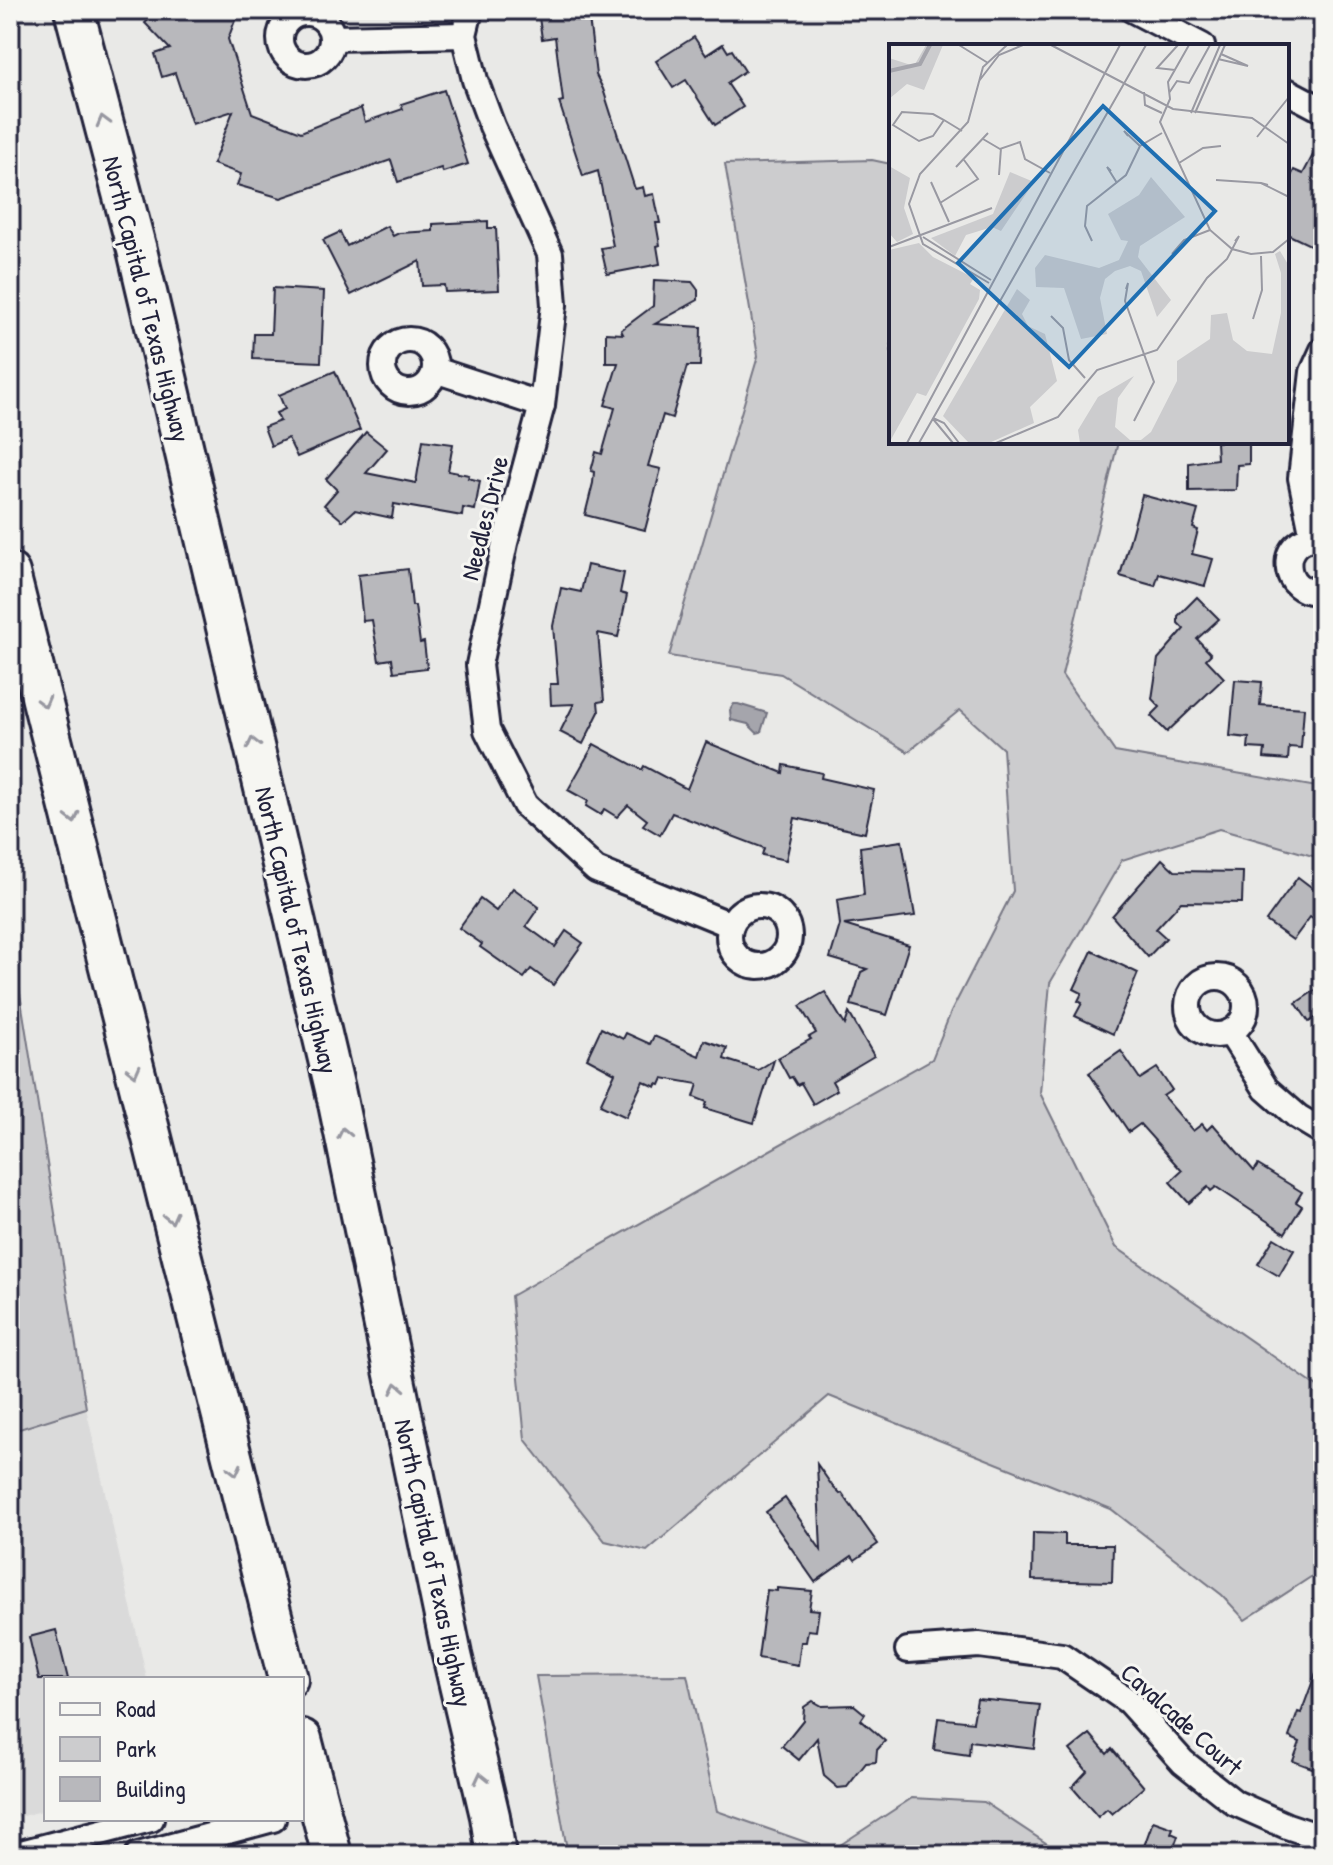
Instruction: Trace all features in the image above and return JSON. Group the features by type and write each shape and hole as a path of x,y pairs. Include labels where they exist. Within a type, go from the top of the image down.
{"highway":[{"name":"North Capital of Texas Highway","path":"74,10 137,250 335,1089 496,1855"},
{"path":"10,573 287,1677"},
{"path":"304,1755 309,1794 332,1855"}],"street":[{"name":"Needles Drive","path":"470,10 464,35 475,80 492,126 550,254 554,305 542,405 505,543 479,665 487,730 525,805 596,870 731,925"},
{"path":"1133,10 1198,44"},
{"path":"333,38 464,35"},
{"path":"1289,92 1323,110"},
{"path":"1323,350 1313,372 1301,478 1318,538 1303,540 1294,546 1287,566 1297,585 1306,590 1323,590"},
{"path":"435,370 542,405"},
{"path":"1230,1032 1266,1089 1298,1117 1323,1132"},
{"name":"Cavalcade Court","path":"908,1650 979,1645 1062,1656 1128,1701 1183,1762 1235,1803 1323,1838"},
{"path":"13,1855 143,1821"},
{"path":"138,1855 266,1821"}],"shaded area":[{"path":"738,704 767,713 761,732 757,733 748,724 731,720 730,710"},
{"path":"86,1408 147,1677 44,1677 44,1810 10,1819 10,1432"}],"green space":[{"path":"872,160 889,164 889,444 1118,444 1062,675 1115,752 1323,788 1323,859 1219,829 1122,860 1050,983 1040,1093 1116,1247 1323,1391 1323,1569 1245,1620 1222,1595 1111,1509 829,1396 647,1551 605,1541 525,1439 511,1296 932,1059 951,1012 1013,891 1003,749 960,710 908,752 781,674 669,656 758,356 725,164"},
{"path":"10,931 86,1408 10,1432"},
{"path":"687,1675 717,1811 831,1851 912,1798 984,1802 1064,1855 568,1855 536,1676"}],"building":[{"path":"159,10 239,10 228,39 252,113 301,132 361,108 365,122 403,109 401,104 444,90 468,164 443,172 441,168 398,182 391,160 281,198 237,185 241,174 213,164 233,111 192,124 175,73 162,77 155,54 170,49 145,23"},
{"path":"538,10 588,10 596,75 635,189 643,187 645,196 654,194 660,223 656,223 660,264 607,274 601,248 613,246 598,171 583,176 559,102 563,101 555,37 542,39"},
{"path":"694,37 706,55 723,44 728,52 732,50 745,71 727,83 743,107 715,125 686,80 673,88 656,61"},
{"path":"1323,136 1323,223 1312,246 1289,235 1289,181 1294,170 1303,174"},
{"path":"488,221 488,228 496,228 499,290 445,292 444,285 422,286 420,261 351,295 323,240 340,232 347,246 387,226 393,236 433,231 433,224"},
{"path":"654,280 692,282 698,290 698,300 655,324 701,327 700,366 687,366 672,418 663,415 648,466 661,469 645,530 585,515 596,452 602,454 615,408 605,405 618,363 606,363 606,333 623,334 621,330 653,306"},
{"path":"273,288 324,291 321,362 253,359 254,334 271,334"},
{"path":"335,371 360,430 297,457 288,438 271,446 264,427 280,421 276,413 285,409 279,395"},
{"path":"366,432 387,449 366,473 416,483 423,440 453,444 448,471 469,475 468,478 480,481 475,510 463,508 462,516 394,504 392,518 355,510 343,521 324,505 337,490 326,479"},
{"path":"1216,444 1249,444 1249,464 1237,465 1236,490 1189,491 1189,463 1217,459"},
{"path":"1142,495 1198,510 1193,528 1198,530 1192,554 1213,559 1205,586 1159,574 1155,586 1120,576"},
{"path":"587,565 624,573 620,593 627,595 618,637 598,633 604,701 598,702 599,712 583,744 560,732 574,704 551,705 550,684 558,684 553,626 561,588 581,592"},
{"path":"408,569 412,606 415,606 420,643 424,642 427,668 394,672 392,659 379,661 372,620 363,621 358,575"},
{"path":"1197,597 1219,619 1197,639 1211,654 1206,659 1224,678 1167,732 1151,716 1160,707 1152,699 1158,659 1184,629 1178,623 1178,616"},
{"path":"1235,680 1262,682 1260,705 1304,708 1301,748 1289,747 1288,760 1264,758 1265,749 1248,748 1249,738 1230,736"},
{"path":"706,742 783,773 784,765 822,773 821,778 874,790 865,833 795,818 786,860 762,855 764,848 672,813 660,835 643,825 647,820 628,805 617,817 604,809 601,815 586,806 588,801 568,790 594,744 642,770 644,766 687,789"},
{"path":"902,841 915,916 844,925 909,945 887,1015 851,1005 861,972 867,969 830,958 840,925 837,900 864,895 860,847"},
{"path":"1162,859 1175,871 1243,872 1242,903 1181,902 1156,929 1166,938 1148,957 1112,916"},
{"path":"1298,877 1323,896 1323,926 1310,917 1293,940 1266,921"},
{"path":"513,888 539,907 526,926 555,947 566,931 583,943 553,985 531,969 524,978 459,928 480,899 496,911"},
{"path":"1092,951 1138,973 1113,1034 1075,1016 1082,1003 1078,1001 1082,993 1074,989"},
{"path":"1323,985 1323,1013 1309,1022 1296,1003"},
{"path":"825,992 845,1025 849,1013 874,1056 832,1081 837,1090 813,1104 801,1083 797,1085 792,1077 789,1078 778,1058 816,1033 800,1006"},
{"path":"601,1028 623,1039 626,1033 650,1044 654,1036 699,1056 704,1040 727,1048 724,1059 758,1070 774,1060 754,1123 705,1108 707,1102 694,1097 698,1084 663,1078 656,1087 643,1081 626,1117 600,1105 615,1073 587,1058"},
{"path":"1121,1051 1140,1079 1157,1068 1172,1090 1163,1096 1193,1131 1202,1124 1207,1130 1213,1124 1254,1171 1258,1165 1302,1192 1296,1202 1302,1206 1285,1233 1216,1187 1211,1191 1208,1187 1189,1203 1170,1182 1182,1171 1140,1124 1129,1132 1089,1073"},
{"path":"1274,1238 1294,1250 1279,1276 1258,1264"},
{"path":"817,1464 878,1544 855,1560 852,1556 815,1582 766,1512 785,1498 821,1550"},
{"path":"1033,1533 1065,1534 1065,1545 1113,1545 1112,1582 1032,1580"},
{"path":"777,1588 812,1591 809,1609 819,1610 816,1631 808,1630 806,1642 801,1642 798,1665 758,1658 767,1590 777,1591"},
{"path":"56,1630 68,1677 39,1679 29,1637"},
{"path":"1321,1659 1323,1772 1293,1761 1300,1742 1289,1737"},
{"path":"977,1699 1040,1705 1034,1749 970,1741 969,1755 934,1750 938,1718 973,1722"},
{"path":"813,1701 822,1706 854,1705 865,1714 861,1720 885,1741 877,1750 876,1762 866,1763 847,1787 838,1788 824,1776 817,1738 799,1760 782,1746 803,1720 804,1707"},
{"path":"1090,1734 1107,1754 1112,1749 1144,1787 1112,1814 1107,1809 1098,1817 1072,1787 1087,1771 1070,1750"},
{"path":"1153,1821 1173,1828 1171,1833 1178,1836 1171,1855 1159,1855 1143,1849"}]}
